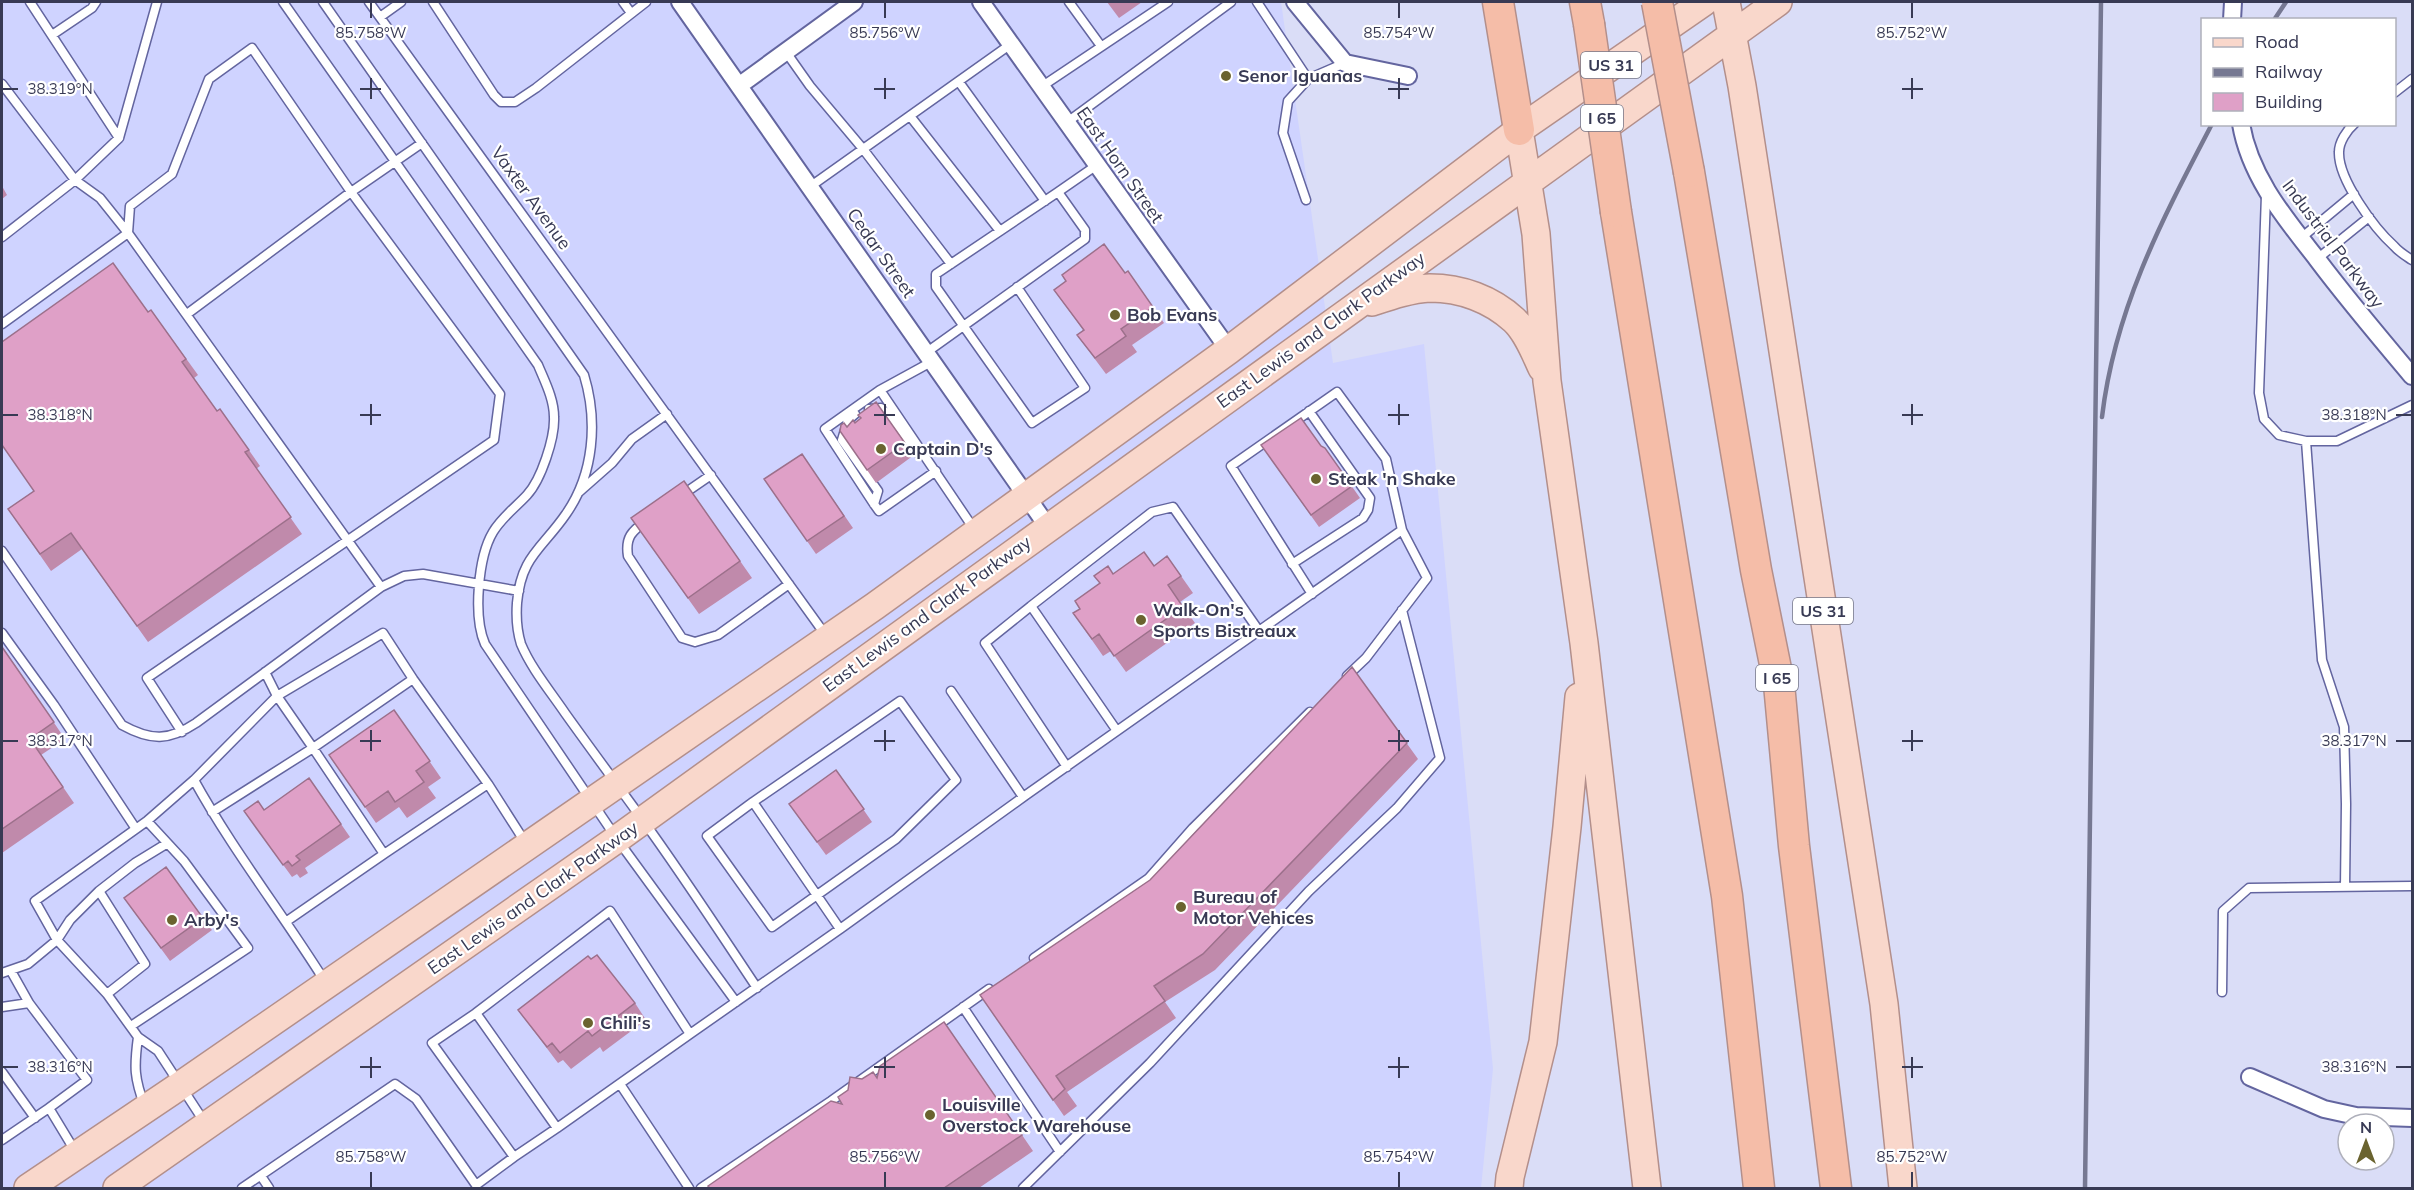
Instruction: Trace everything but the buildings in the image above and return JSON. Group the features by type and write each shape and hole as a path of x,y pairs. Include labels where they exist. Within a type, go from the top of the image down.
{"highway":[{"path":"1498,2 1519,130"},
{"name":"I 65","path":"1657,2 1689,172 1754,558 1779,684 1795,858 1836,1188"},
{"name":"I 65","path":"1587,13 1616,212 1727,896 1759,1188"}],"main road":[{"name":"US 31","path":"1519,130 1704,2"},
{"path":"1726,2 1734,35"},
{"name":"East Lewis and Clark Parkway","path":"117,1188 208,1127 617,839 1778,2"},
{"name":"US 31","path":"1734,35 1884,1004 1903,1188"},
{"path":"1519,130 1536,234 1547,381 1584,642 1647,1188"},
{"name":"East Lewis and Clark Parkway","path":"28,1188 527,846 976,533 1229,350 1519,130"},
{"path":"1351,309 1399,294 1428,288 1458,290 1487,301 1515,321 1534,351 1547,381"},
{"path":"1509,1188 1543,1042 1567,827 1584,642"}],"street":[{"name":"Cedar Street","path":"681,2 1048,527"},
{"path":"740,85 854,2"},
{"name":"East Horn Street","path":"981,2 1229,350"},
{"path":"1294,2 1345,63 1408,76"},
{"path":"2232,18 2233,2"},
{"name":"Industrial Parkway","path":"2241,126 2243,140 2256,172 2287,222 2412,376"},
{"path":"2250,1077 2324,1109 2356,1116 2412,1119"}],"lane":[{"path":"30,2 119,138"},
{"path":"52,35 92,8 96,2"},
{"path":"2,237 75,180 119,138 157,2"},
{"path":"283,2 538,365 551,397 555,418 541,472 528,494 500,522 488,540 479,584 478,622 485,644 617,839 736,1002"},
{"path":"323,2 584,375 590,404 592,437 578,492 566,514 534,552 525,567 519,591 517,618 522,645 543,682 643,820 757,987"},
{"name":"Vaxter Avenue","path":"369,2 828,638"},
{"path":"380,17 401,2"},
{"path":"433,2 494,95 501,102 515,102 536,88 646,2"},
{"path":"623,2 632,13"},
{"path":"1070,2 1101,46"},
{"path":"1041,87 1168,2"},
{"path":"1066,123 1231,2"},
{"path":"1257,2 1308,79"},
{"path":"811,186 1011,44"},
{"path":"2,324 128,233 130,206 172,174 209,79 252,48 351,192 500,394 494,440 147,678 182,732"},
{"path":"786,52 810,86 863,149 951,264"},
{"path":"1306,200 1284,132 1288,101 1308,79 1345,63"},
{"path":"2396,91 2412,79"},
{"path":"959,82 1045,201"},
{"path":"2,84 75,180 100,198 128,233 381,587"},
{"path":"910,116 1000,231"},
{"path":"2352,126 2347,130 2339,151 2342,168 2354,194 2369,217 2394,247 2412,260"},
{"path":"186,314 351,192 422,143"},
{"path":"1017,287 1085,387 1032,423 936,287 936,274 1097,165"},
{"path":"2266,189 2259,393 2264,419 2279,435 2306,441 2337,441 2412,405"},
{"path":"936,471 879,511 825,429 930,357 963,326 1085,239 1085,230 1058,192"},
{"path":"2301,238 2354,194"},
{"path":"2317,259 2369,217"},
{"path":"880,390 976,533"},
{"path":"1312,594 1231,466 1337,392 1386,459 1402,530 1427,578 1366,657 1340,683"},
{"path":"874,504 878,491 842,440 848,420 863,409 881,408 918,453 925,454"},
{"path":"1292,564 1363,518 1368,510 1370,498 1309,411"},
{"path":"578,492 612,464 632,439 667,414"},
{"path":"2306,441 2322,660 2344,727 2345,887"},
{"path":"672,502 711,475"},
{"path":"1067,767 986,642 1152,512 1173,507 1259,631"},
{"path":"653,516 633,530 628,537 628,556 682,638 695,642 717,635 789,584"},
{"path":"242,1188 395,1084 416,1099 476,1185 1402,530"},
{"path":"2,551 122,725 130,730 162,738 182,732 381,587 404,576 423,574 519,591"},
{"path":"1031,606 1117,731"},
{"path":"1023,1188 1150,1062 1309,891 1397,808 1440,758 1402,610"},
{"path":"2,633 54,705 136,829"},
{"path":"208,1127 158,1051 138,1037 107,994 57,940 35,901 147,821 194,780 277,696 383,633 488,784 527,846"},
{"path":"265,672 277,696 384,854"},
{"path":"212,812 313,748 413,679"},
{"path":"951,691 1023,797"},
{"path":"900,700 956,780 896,839 772,927 707,836 753,802 900,700"},
{"path":"1027,963 1149,878 1192,828 1314,707"},
{"path":"194,780 212,812 287,921 326,983"},
{"path":"287,921 488,784"},
{"path":"753,802 840,929"},
{"path":"131,1026 248,948 184,861 147,821"},
{"path":"2,973 28,964 57,940 70,920 99,891 135,863 166,844"},
{"path":"2222,992 2223,911 2249,888 2412,886"},
{"path":"99,891 145,964 107,994"},
{"path":"514,1157 432,1043 476,1013 610,910 690,1034"},
{"path":"2,1140 87,1080 29,1004 11,971"},
{"path":"701,1188 831,1101 1001,981"},
{"path":"2,1007 29,1004"},
{"path":"963,1007 1060,1152"},
{"path":"476,1013 557,1128"},
{"path":"138,1037 135,1063 136,1083 146,1109"},
{"path":"2,1072 35,1118"},
{"path":"620,1084 688,1188"},
{"path":"49,1108 78,1155"},
{"path":"261,1176 269,1188"}],"shaded area":[{"path":"2,2 1281,2 1333,363 1424,344 1493,1069 1481,1188 2,1188"}],"railway":[{"path":"2085,1188 2101,2"},
{"path":"2275,18 2286,2"},
{"path":"2102,417 2108,377 2129,302 2159,230 2211,126"}],"place":[{"name":"Senor Iguanas","path":"1226,76"},
{"name":"Bob Evans","path":"1115,315"},
{"name":"Captain D's","path":"881,449"},
{"name":"Steak 'n Shake","path":"1316,479"},
{"name":"Walk-On's Sports Bistreaux","path":"1141,620"},
{"name":"Bureau of Motor Vehices","path":"1181,907"},
{"name":"Arby's","path":"172,920"},
{"name":"Chili's","path":"588,1023"},
{"name":"Louisville Overstock Warehouse","path":"930,1115"}]}
